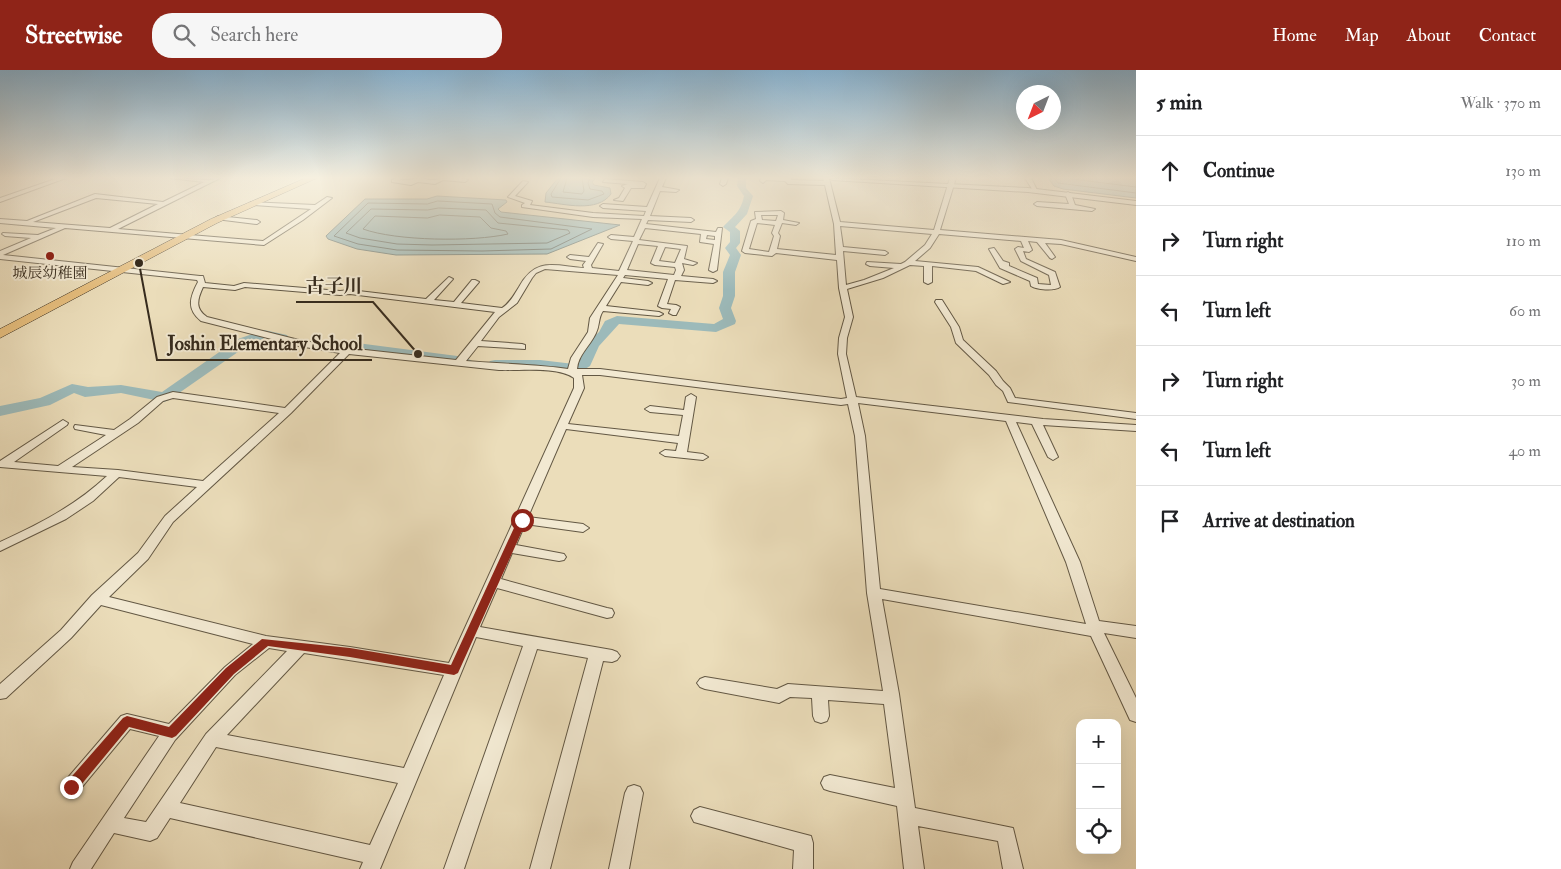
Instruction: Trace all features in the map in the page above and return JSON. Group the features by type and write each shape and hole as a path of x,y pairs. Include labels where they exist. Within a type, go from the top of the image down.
{"main road":[{"path":"0,334 224,215"}],"street":[{"path":"26,222 44,215"},
{"path":"111,230 139,215"},
{"path":"0,221 264,243 305,215"},
{"path":"201,285 235,288 244,285 340,293 350,292 501,310 509,307 526,284 531,273 536,269 678,277 709,281 709,270 716,270 718,255 716,242 719,231 690,231 586,215"},
{"path":"572,369 580,350 596,326 594,318 621,275 646,215"},
{"path":"835,215 848,317 842,354 860,436 874,593 891,698 914,869"},
{"path":"843,288 855,286 905,265 926,248 936,232 941,215"},
{"path":"218,218 256,222"},
{"path":"796,223 754,221 745,251 841,258"},
{"path":"644,223 692,222 690,231"},
{"path":"756,258 774,259 775,255 772,252 779,222"},
{"path":"837,224 1022,238 1085,245 1136,259"},
{"path":"0,255 66,226"},
{"path":"705,232 702,241 716,242"},
{"path":"6,236 39,237"},
{"path":"611,237 618,240 672,239"},
{"path":"992,249 1004,266 1034,280 1035,286 1056,287 1052,274 1024,260 1018,249 1029,250 1022,238"},
{"path":"637,239 662,245 685,247 679,263 678,277 662,306 676,307 674,314"},
{"path":"1039,240 1052,257"},
{"path":"590,271 587,265 600,244"},
{"path":"662,245 654,263 693,263"},
{"path":"0,246 14,248"},
{"path":"840,249 885,253"},
{"path":"648,253 658,253"},
{"path":"0,255 119,271 196,277 202,280 193,300 194,310 204,319 299,343 347,351 572,369 851,401 875,402 1036,422 1136,428"},
{"path":"570,257 591,259"},
{"path":"870,264 928,264 978,269 1006,282"},
{"path":"928,264 928,282"},
{"path":"993,267 1030,264"},
{"path":"621,275 648,283"},
{"path":"428,301 449,279"},
{"path":"456,304 475,282"},
{"path":"939,302 955,327 960,341 993,373 999,383 1007,390 1011,400 1136,416"},
{"path":"601,308 659,314"},
{"path":"460,361 501,310"},
{"path":"476,342 522,347"},
{"path":"0,693 66,634 98,599 143,556 169,519 287,411 347,351"},
{"path":"166,809 373,862 454,670 510,548 579,388 580,377 572,369"},
{"path":"60,470 116,433 160,399 173,395 287,411"},
{"path":"681,455 690,397"},
{"path":"650,409 688,413"},
{"path":"1010,418 1073,562 1095,629 1136,715"},
{"path":"1036,422 1053,457"},
{"path":"2,464 63,423"},
{"path":"563,426 683,440"},
{"path":"79,427 116,433"},
{"path":"665,453 702,457"},
{"path":"2,464 116,473 206,485"},
{"path":"0,547 68,515 86,502 116,473"},
{"path":"522,520 582,528"},
{"path":"510,548 559,557"},
{"path":"494,582 607,612"},
{"path":"874,593 1095,629 1136,632"},
{"path":"98,599 266,642 454,670"},
{"path":"472,631 605,655 540,869"},
{"path":"80,869 172,732 230,671 266,642"},
{"path":"454,869 532,642"},
{"path":"112,824 150,832 212,740 301,646"},
{"path":"705,683 780,696 788,690 891,698"},
{"path":"819,693 821,716"},
{"path":"71,787 127,722 172,732"},
{"path":"212,740 410,777"},
{"path":"830,783 906,807 1006,834 1013,869"},
{"path":"619,869 634,793"},
{"path":"700,816 804,843 803,869"}],"water":[{"path":"348,215 531,215 620,225 547,254 396,255 357,249 328,239 326,236"}],"waterway":[{"path":"495,364 540,364 556,365 565,369 577,368 585,363 593,344 605,334 610,324 617,320 649,321 716,328 730,321 725,308 729,296 729,272 736,255 730,248 735,243 735,231 728,227 742,215"},
{"path":"0,411 45,402 72,388 81,389 85,392 121,389 164,397 243,342 264,334 282,338"},
{"path":"317,345 357,347 465,361"}],"place":[{"name":"城辰幼稚園","path":"50,256"},
{"name":"Joshin Elementary School","path":"139,263"},
{"name":"古子川","path":"418,354"}],"route":[{"path":"71,787 127,722 172,732 230,671 266,642 454,670 522,520"}]}
